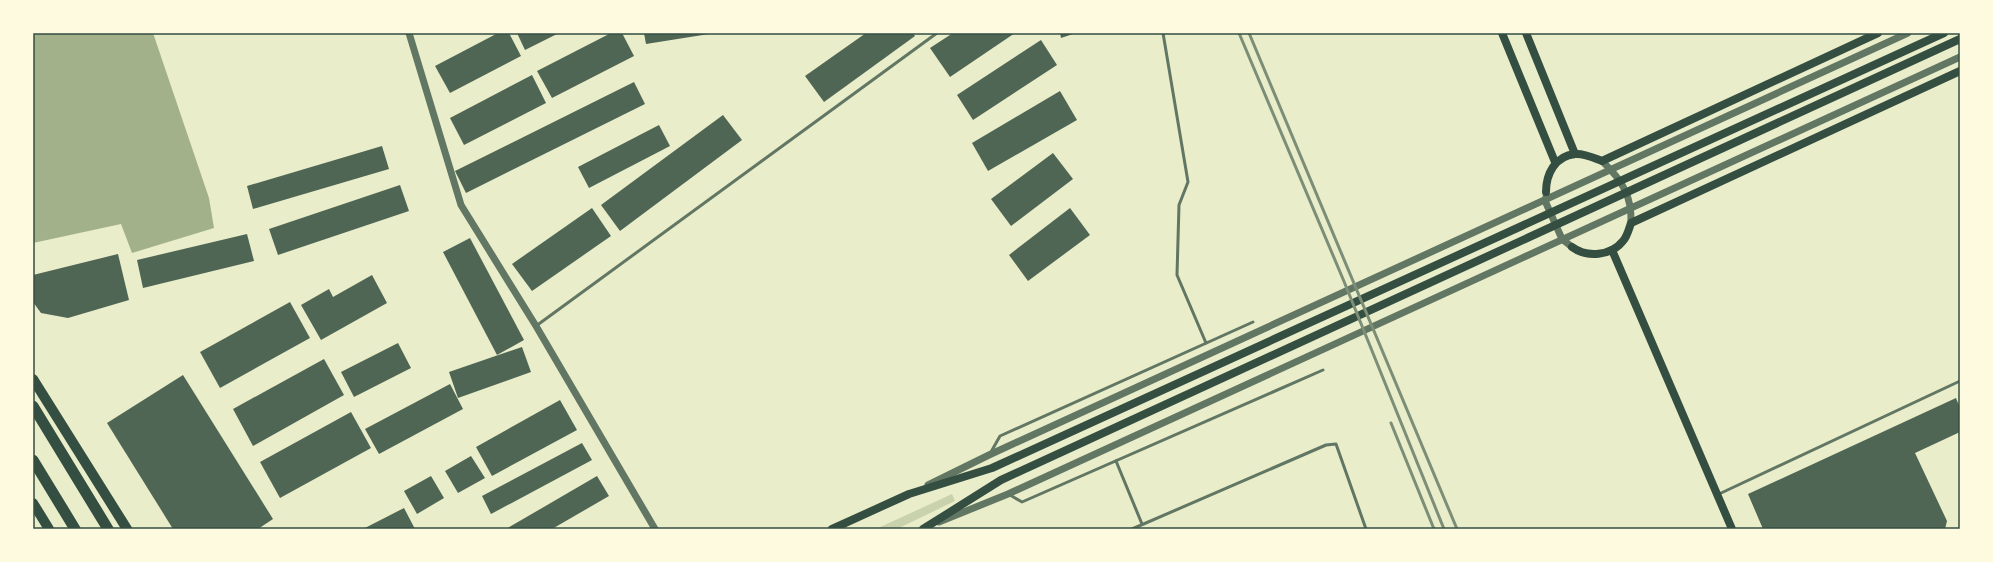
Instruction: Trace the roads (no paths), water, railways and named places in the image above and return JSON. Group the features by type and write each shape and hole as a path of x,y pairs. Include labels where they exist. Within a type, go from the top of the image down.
{"highway":[{"path":"33,406 108,529"},
{"path":"33,460 75,529"}],"main road":[{"path":"1502,33 1555,162"},
{"path":"1526,33 1575,154"},
{"path":"1546,192 1546,181 1555,162 1575,154 1587,155 1602,161 1878,33"},
{"path":"832,529 909,494 992,468 1944,33"},
{"path":"925,528 1001,480 1960,39"},
{"path":"1572,246 1578,252 1592,255 1612,250 1624,241 1631,224 1960,71"},
{"path":"1612,250 1732,529"},
{"path":"33,379 127,529"},
{"path":"33,503 49,529"}],"street":[{"path":"409,33 461,205 536,326 654,529"},
{"path":"909,494 989,455 1908,33"},
{"path":"925,528 1008,494 1960,56"},
{"path":"1602,161 1618,176 1631,207 1631,224"},
{"path":"1546,192 1546,203 1562,239 1572,246"}],"lane":[{"path":"536,326 938,33"},
{"path":"1163,33 1188,182 1179,205 1177,275 1206,343"},
{"path":"989,455 1000,436 1253,322"},
{"path":"1008,494 1022,502 1323,370"},
{"path":"1718,494 1960,381"},
{"path":"1132,529 1326,445 1336,444 1366,529"},
{"path":"1116,461 1142,524"}],"railway":[{"path":"1239,33 1343,279 1444,529"},
{"path":"1249,33 1457,529"},
{"path":"1391,423 1434,529"}]}
